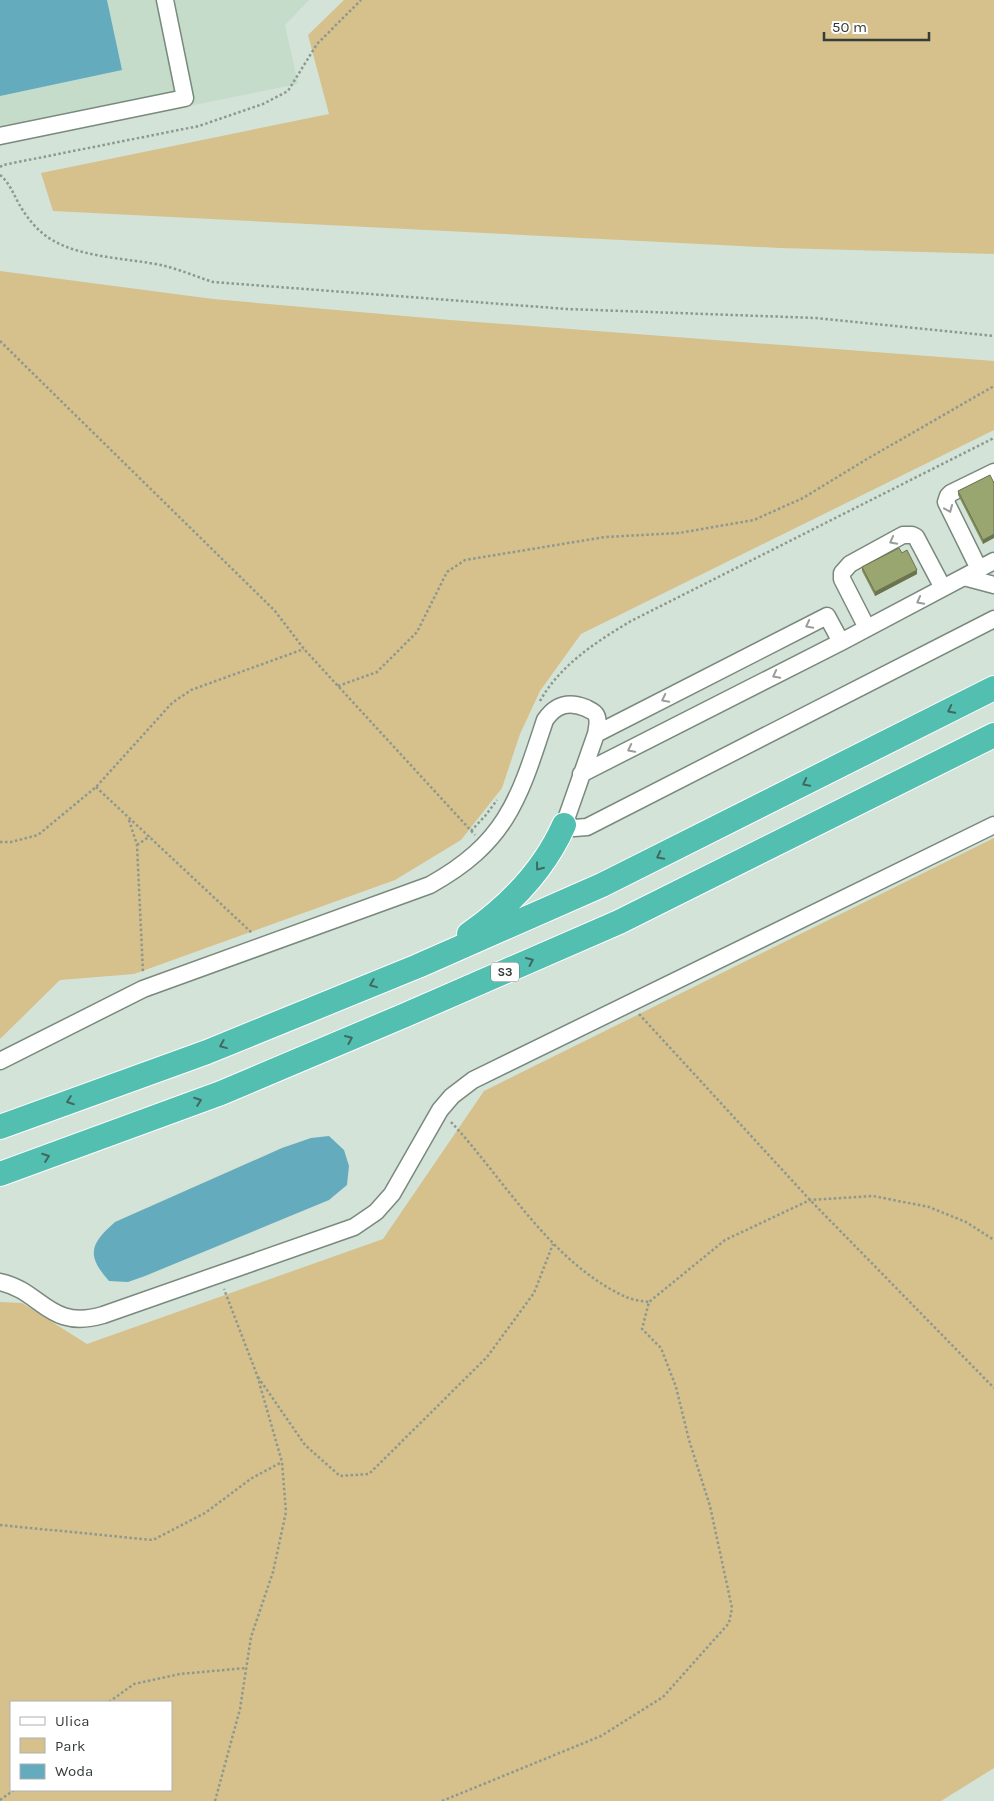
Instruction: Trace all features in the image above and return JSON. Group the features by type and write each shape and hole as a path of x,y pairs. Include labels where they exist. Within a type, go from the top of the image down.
{"highway":[{"path":"0,1127 207,1052 418,966 602,885 994,688"},
{"name":"S3","path":"0,1174 221,1093 619,922 994,735"},
{"path":"418,966 471,933 512,897 541,866 552,850 564,825"}],"lane":[{"path":"0,136 185,98 165,0"},
{"path":"979,569 946,502 951,493 994,472"},
{"path":"868,628 842,579 842,573 850,564 903,535 916,537 943,588"},
{"path":"581,774 841,642 994,561"},
{"path":"964,577 994,585"},
{"path":"596,734 827,616 841,642"},
{"path":"0,1061 143,990 430,885 460,867 474,856 495,833 516,801 528,773 545,720 556,708 570,704 591,710 596,715 598,723 596,734 564,825 581,828 599,821 994,619"},
{"path":"0,1282 15,1287 58,1314 84,1320 354,1228 376,1212 392,1194 440,1110 452,1096 473,1080 994,825"}],"path":[{"path":"0,167 68,151 199,126 263,104 288,91 317,44 361,0"},
{"path":"0,175 8,183 21,206 40,231 52,240 72,248 96,254 166,266 213,282 567,309 816,318 994,336"},
{"path":"0,341 275,611 304,649 471,831 500,795"},
{"path":"338,686 377,672 417,632 447,572 464,560 605,537 679,533 754,520 803,498 994,386"},
{"path":"539,704 548,688 580,655 631,621 994,438"},
{"path":"0,842 11,842 38,835 96,787 172,703 192,690 304,649"},
{"path":"96,787 266,945"},
{"path":"128,818 137,845 143,990"},
{"path":"137,845 150,836"},
{"path":"629,1003 810,1200 994,1388"},
{"path":"440,1110 553,1244 598,1282 628,1298 649,1302"},
{"path":"442,1801 601,1736 663,1697 729,1624 732,1608 710,1506 689,1440 676,1387 661,1348 642,1329 649,1302 725,1240 810,1200 873,1196 929,1207 966,1222 994,1240"},
{"path":"257,1375 305,1445 340,1476 369,1474 487,1357 534,1293 553,1244"},
{"path":"215,1801 240,1709 251,1636 273,1572 286,1512 282,1462 257,1375 219,1275"},
{"path":"0,1525 153,1540 205,1513 252,1478 282,1462"},
{"path":"110,1701 134,1684 180,1674 246,1668"},
{"path":"0,1800 13,1791"}],"shaded area":[{"path":"0,0 309,0 285,25 298,84 0,144"}],"green space":[{"path":"344,0 994,0 994,254 780,248 53,211 41,173 329,114 308,35"},
{"path":"0,271 213,299 450,320 994,361 994,430 581,634 540,691 520,734 502,788 461,840 395,880 134,974 60,980 0,1039"},
{"path":"994,838 994,1768 941,1801 0,1801 0,1302 22,1303 87,1344 383,1239 484,1091"}],"water":[{"path":"0,0 107,0 122,70 0,96"},
{"path":"329,1136 344,1150 349,1166 347,1185 329,1200 128,1282 109,1281 97,1264 94,1257 96,1243 115,1222 282,1148 311,1138"}],"building":[{"path":"990,475 994,483 994,534 983,540 958,491"},
{"path":"899,548 902,553 907,550 917,570 875,592 862,567"}]}
